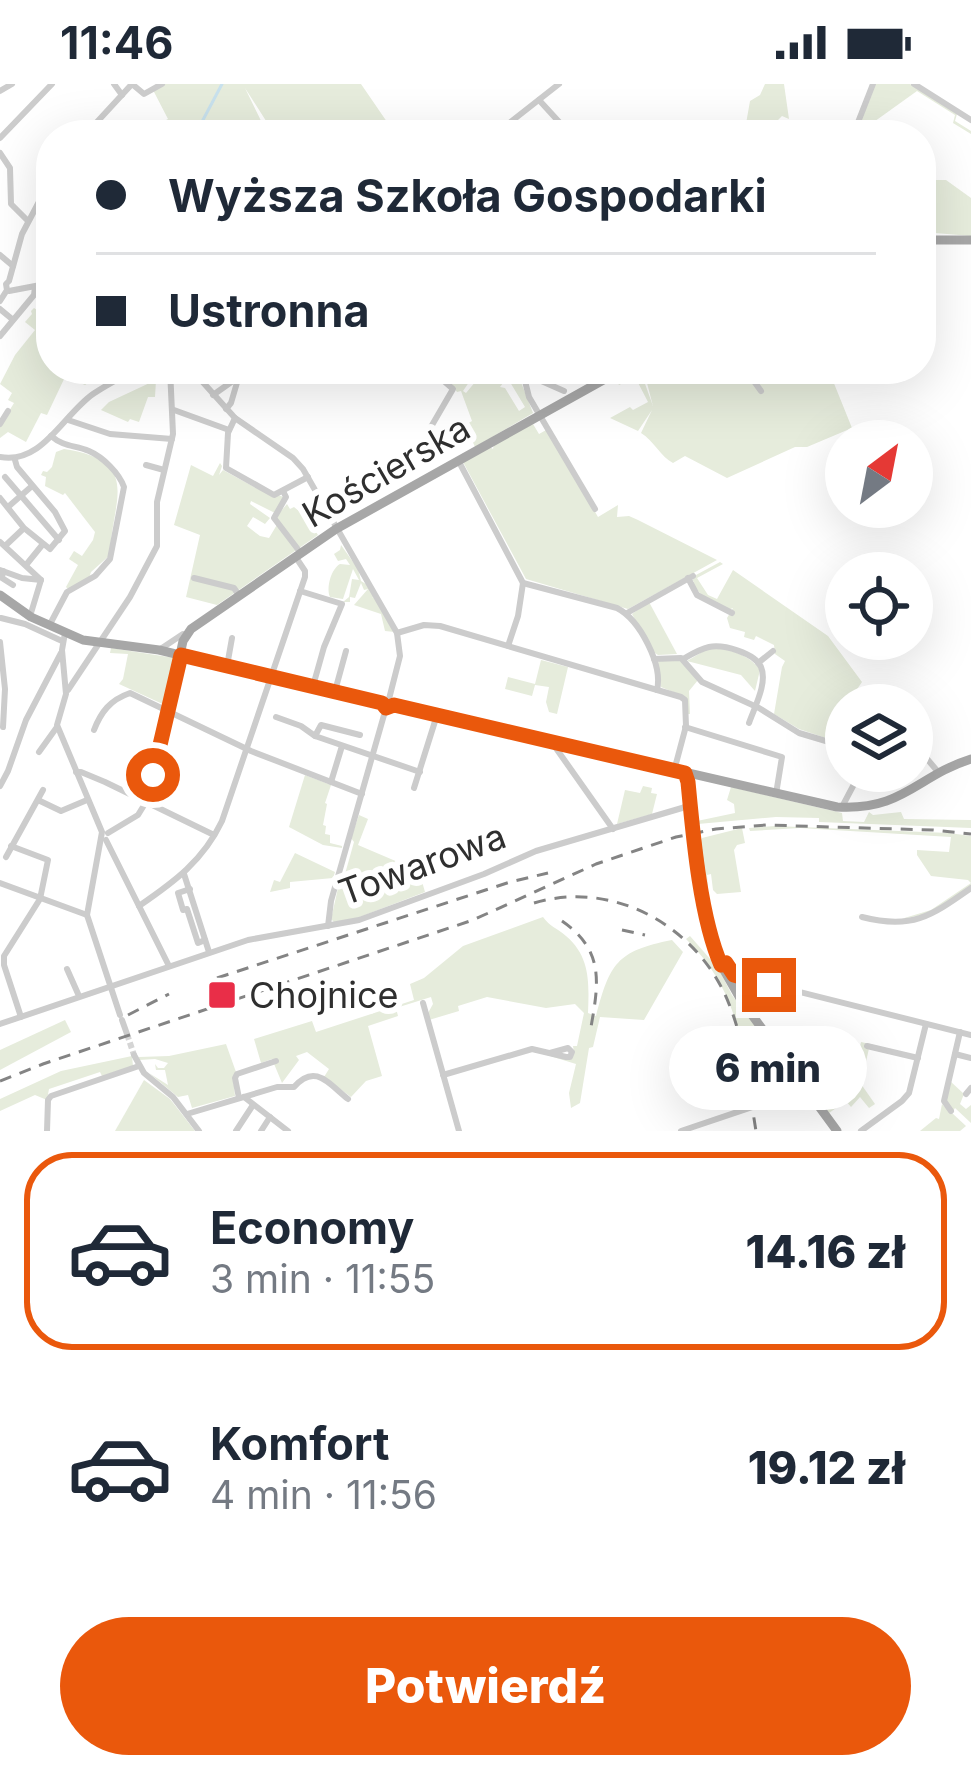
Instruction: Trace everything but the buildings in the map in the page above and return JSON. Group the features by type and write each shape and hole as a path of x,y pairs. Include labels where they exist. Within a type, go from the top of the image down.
{"main road":[{"path":"936,240 971,240"},
{"name":"Kościerska","path":"186,635 336,529 596,384"},
{"path":"5,599 49,626 62,649 101,643 159,650 843,808 886,802 971,759"},
{"path":"181,655 186,635"},
{"path":"687,775 707,923 736,994 837,1131"}],"street":[{"path":"0,91 12,84"},
{"path":"0,138 52,84"},
{"path":"115,84 122,95"},
{"path":"99,120 132,84 144,94 162,84"},
{"path":"513,120 559,84"},
{"path":"859,120 873,84"},
{"path":"914,84 971,120"},
{"path":"538,100 557,120"},
{"path":"0,153 10,168 11,205 28,221"},
{"path":"12,319 0,305 11,286 13,266 36,206"},
{"path":"0,254 13,266"},
{"path":"0,336 34,295 35,287 11,286"},
{"path":"58,540 2,479 91,395 110,384"},
{"path":"39,752 58,727 69,682 101,643 155,552 157,502 172,439 171,384"},
{"path":"204,384 236,418 296,460 398,632 400,656 328,926"},
{"path":"213,395 226,384"},
{"path":"226,409 236,384"},
{"path":"428,432 453,389 447,384"},
{"path":"526,384 539,415 595,508"},
{"path":"548,384 565,392"},
{"path":"756,384 761,391"},
{"path":"174,410 229,430"},
{"path":"0,424 8,411"},
{"path":"139,906 184,874 215,835 306,573 274,518 286,496 229,470 224,462 236,418"},
{"path":"68,420 110,434 172,439"},
{"path":"49,626 67,592 95,577 109,562 122,491 115,472 94,453 65,446 51,436"},
{"path":"0,458 16,463 65,528 58,540 26,565"},
{"path":"458,460 523,583 508,646"},
{"path":"146,465 164,470"},
{"path":"280,493 308,477"},
{"path":"4,512 32,485"},
{"path":"0,498 4,512 46,546"},
{"path":"41,580 2,545 55,512"},
{"path":"13,554 1,570 2,578 13,585"},
{"path":"1,570 41,580"},
{"path":"627,613 690,577 698,595 732,613"},
{"path":"194,578 226,585 238,594"},
{"path":"31,613 41,580"},
{"path":"523,583 627,613 654,659 657,690"},
{"path":"300,591 342,604 313,686"},
{"path":"5,599 0,620 26,624 62,649 69,682"},
{"path":"398,632 436,625 685,700 687,775"},
{"name":"Kościerska","path":"159,650 186,635"},
{"path":"227,666 232,638"},
{"path":"1,642 2,727 22,733"},
{"path":"654,659 683,659 716,646 750,656 762,674 749,722"},
{"path":"0,786 62,649"},
{"path":"335,692 346,650"},
{"path":"758,663 772,651"},
{"path":"127,1034 87,915 105,840 138,815 146,802 181,655"},
{"path":"683,659 699,680 799,733 825,741"},
{"path":"94,730 101,712 126,694 362,794"},
{"path":"414,788 437,715"},
{"path":"276,717 315,736 419,772"},
{"path":"315,736 320,725 360,735"},
{"path":"686,726 782,757 776,794"},
{"path":"58,727 105,840 169,966"},
{"path":"554,742 613,829"},
{"path":"331,782 342,746"},
{"path":"933,766 939,773"},
{"path":"76,772 215,835"},
{"path":"6,857 43,790"},
{"path":"843,808 851,792"},
{"path":"38,800 61,811 87,800"},
{"name":"Towarowa","path":"0,1024 263,936 359,920 536,851 688,807"},
{"path":"10,846 48,860 40,899 4,960 21,1017"},
{"path":"184,874 209,952"},
{"path":"0,884 87,915"},
{"path":"862,917 910,922 936,912 971,888"},
{"path":"186,890 178,893 183,910 187,909 198,943 205,940"},
{"path":"724,964 736,976 971,1035"},
{"path":"68,969 79,996"},
{"path":"423,1003 459,1131"},
{"path":"861,1131 906,1097 926,1024"},
{"path":"951,1111 944,1101 960,1032"},
{"path":"867,1046 918,1058"},
{"path":"443,1076 531,1049 550,1053"},
{"path":"955,1054 971,1058"},
{"path":"47,1131 51,1096 136,1060 199,1131"},
{"path":"276,1061 235,1078 242,1097 287,1131"},
{"path":"187,1114 282,1086 295,1088 303,1076 311,1075 348,1099"},
{"path":"682,1131 767,1102 799,1080"},
{"path":"236,1131 253,1105"},
{"path":"261,1131 270,1117"}],"green space":[{"path":"164,84 361,84 386,120 265,120 245,88 261,120 166,120 153,90"},
{"path":"765,84 784,84 789,119 747,120 750,101"},
{"path":"875,84 910,84 957,114 955,121 971,134 953,123 955,115 917,91 877,120 861,120"},
{"path":"936,180 946,180 971,198 971,236 936,233"},
{"path":"36,309 36,384 62,384 47,415 41,413 26,442 8,432 0,438 0,426 14,403 8,400 12,393 0,384 35,330 25,322"},
{"path":"156,384 155,397 148,397 139,422 101,410 109,402"},
{"path":"452,384 468,384 466,393 474,384 502,384 519,411 525,407 511,384 522,384 533,413 475,447 465,425 472,421 461,391"},
{"path":"639,384 645,384 653,406 647,384 834,384 849,420 825,420 825,439 795,447 727,478 685,456 673,463 665,457 641,433 652,410 638,431 610,418 630,407 633,410 648,402"},
{"path":"533,424 539,434 548,429 598,517 618,505 617,517 629,516 717,560 628,609 526,579 463,462"},
{"path":"64,449 105,463 117,487 110,555 89,578 68,589 78,565 69,559 74,551 82,556 95,532 65,493 45,486 43,471 52,467 56,452"},
{"path":"220,463 219,475 223,470 284,497 275,513 251,501 270,518 265,524 253,517 247,526 260,536 269,538 278,523 276,517 287,504 305,516 318,535 217,605 186,597 200,535 174,525 191,465 213,476"},
{"path":"341,545 395,632 385,631 381,614 354,605 368,589 361,583 355,598 343,602 349,597 352,579 359,580 353,569 343,599 330,597 334,570 340,564 350,565 334,554"},
{"path":"720,562 723,564 697,578 708,595 717,599 733,570 825,634 825,660 846,660 862,682 825,684 825,738 774,714 785,661 775,654 774,645 730,628 727,618 733,608 728,610 702,596 692,583 696,575"},
{"path":"649,602 677,654 652,651 632,614"},
{"path":"111,648 175,658 167,706 119,684 128,654 110,653"},
{"path":"709,648 737,653 755,664 760,670 755,691 741,675 687,661"},
{"path":"660,659 680,659 698,680 689,691 690,714 685,697 661,687"},
{"path":"541,660 568,667 557,714 549,712 546,702 549,687 535,685 532,696 505,689 508,677 535,684"},
{"path":"305,775 331,785 323,825 330,843 342,848 323,845 289,827"},
{"path":"643,786 657,794 652,814 617,824 625,790 640,793"},
{"path":"731,787 842,813 843,821 864,822 869,812 901,812 904,819 971,820 971,828 819,822 819,818 776,817 698,824 735,813 734,804 727,800"},
{"path":"359,815 368,819 358,845 419,871 425,892 334,922 341,875"},
{"path":"742,828 745,843 734,850 741,892 717,894 711,874 706,889 702,838"},
{"path":"749,828 971,836 971,883 931,876 917,855 917,850 949,852 951,837"},
{"path":"295,853 335,872 333,878 290,882 290,888 270,892 274,880 280,882"},
{"path":"971,883 929,914 901,919 931,910"},
{"path":"543,917 580,953 588,982 588,1013 596,1016 611,972 627,955 672,940 683,952 644,1020 600,1017 589,1048 580,1103 571,1108 569,1093 576,1064 537,1052 569,1059 584,1013 575,1004 546,1008 487,997 429,1020 431,997 396,1008 398,1016 368,1026 382,1076 366,1081 351,1097 324,1077 329,1069 307,1052 296,1056 299,1060 282,1083 272,1059 261,1063 254,1039 312,1021 316,1032 414,1000 410,984 463,946"},
{"path":"690,936 718,968 762,1035 756,1047 787,1085 753,1104 734,1015 716,977 686,939"},
{"path":"65,1020 71,1032 0,1070 0,1050"},
{"path":"861,1042 870,1044 861,1084 875,1104 869,1108 860,1097 851,1107 846,1101 829,1113 819,1100 840,1085 850,1089"},
{"path":"226,1044 236,1072 235,1096 192,1108 188,1095 178,1097 149,1073 168,1085 165,1070 156,1070 155,1064 164,1068 168,1063 139,1060 139,1057"},
{"path":"132,1056 133,1066 49,1089 47,1100 35,1095 0,1111 0,1099 61,1071"},
{"path":"144,1080 170,1099 195,1131 115,1131"},
{"path":"950,1081 964,1094 960,1104 966,1109 971,1105 971,1123 955,1108 952,1113 966,1126 960,1131 920,1131 939,1119"}],"waterway":[{"path":"203,120 222,84"}],"tunnel":[{"path":"127,1034 134,1055"}],"railway":[{"path":"0,1081 473,920 596,864 676,837 766,825 971,834"},
{"path":"217,978 548,873"},
{"path":"534,903 564,897 623,904 675,932 697,952 715,977 734,1019 756,1131"},
{"path":"562,921 592,955 596,996 591,1027"},
{"path":"622,930 645,935"},
{"path":"128,1015 169,994"}],"place":[{"name":"Chojnice","path":"222,995"}],"route":[{"path":"153,775 181,655 382,703 386,708 394,705 685,773 715,952 721,965 726,963 734,975 769,985"}]}
